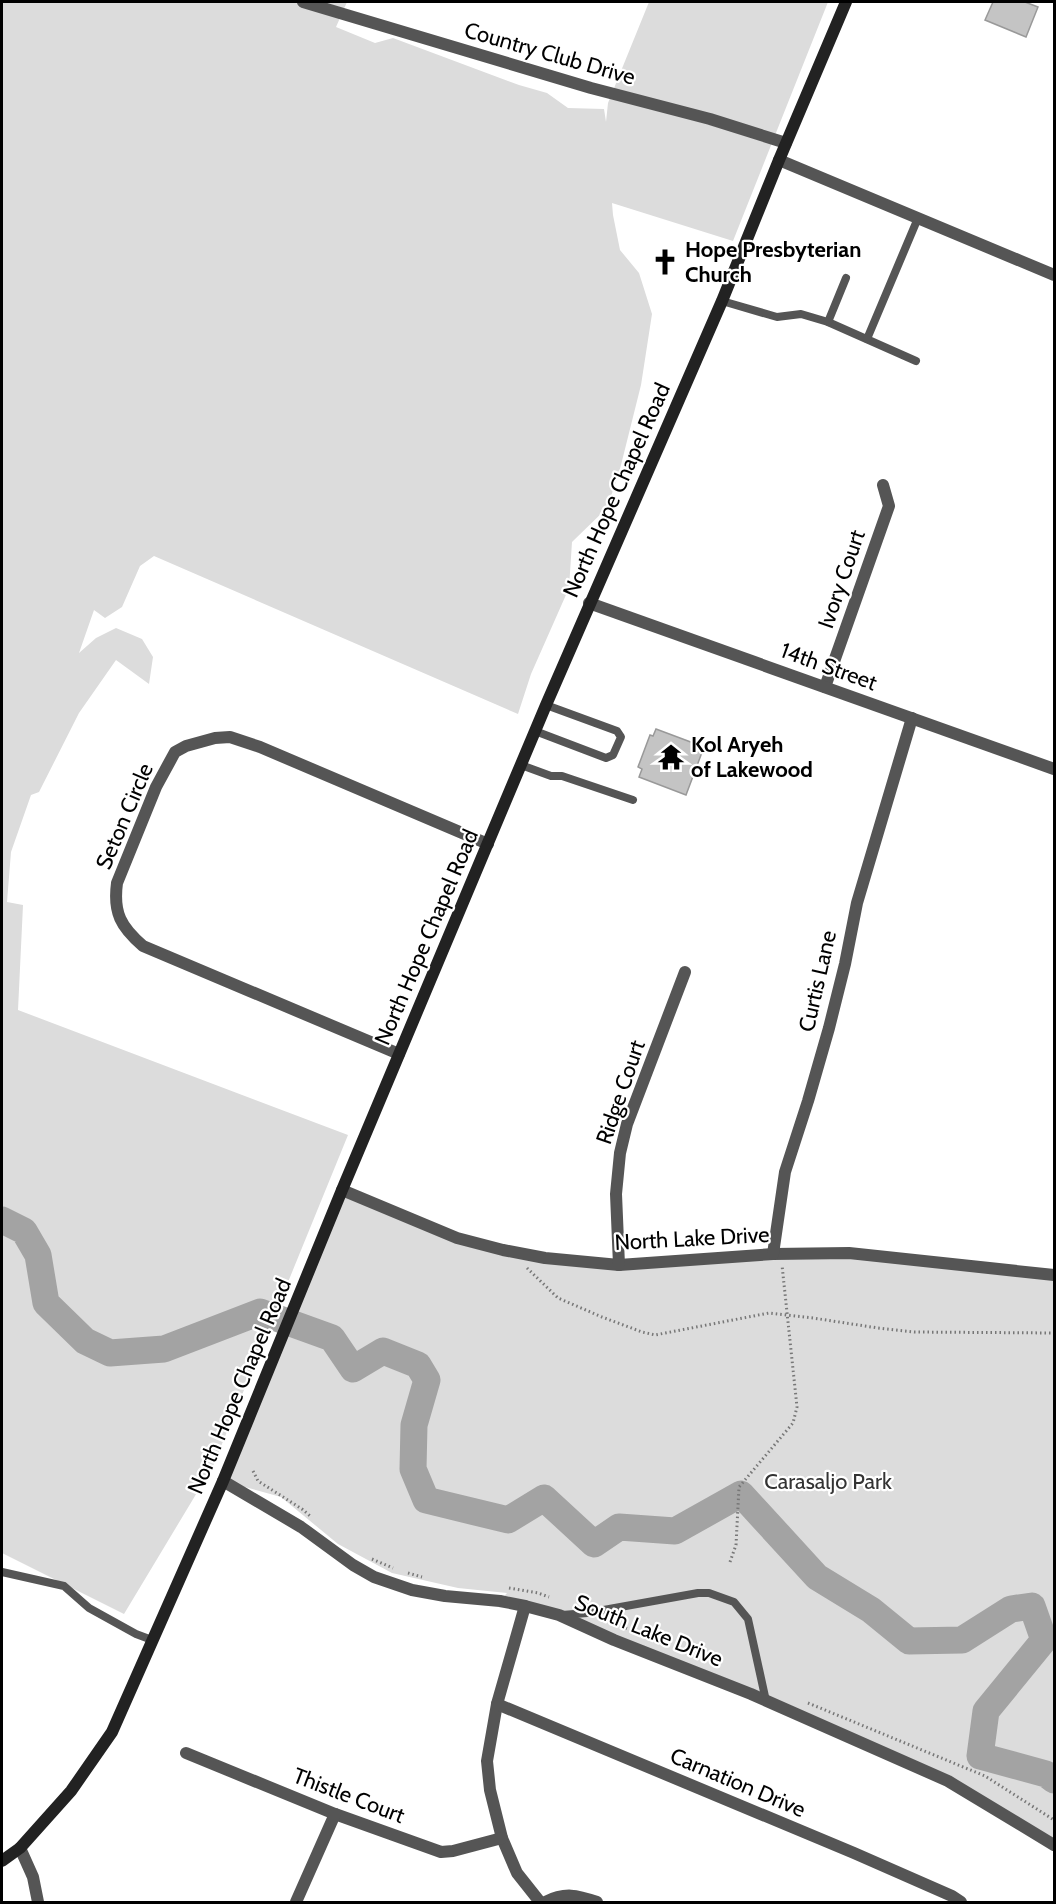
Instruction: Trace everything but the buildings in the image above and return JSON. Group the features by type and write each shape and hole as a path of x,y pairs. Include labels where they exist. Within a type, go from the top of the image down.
{"main road":[{"name":"North Hope Chapel Road","path":"2,1861 20,1848 71,1791 112,1731 223,1481 342,1190 535,731 722,301 846,2"}],"street":[{"name":"Country Club Drive","path":"303,2 591,88 710,119 786,143"},
{"path":"779,160 1054,275"},
{"name":"Ivory Court","path":"825,687 889,506 883,485"},
{"name":"14th Street","path":"589,603 1054,769"},
{"name":"Curtis Lane","path":"777,1254 785,1172 829,1028 857,903 912,718"},
{"name":"Seton Circle","path":"399,1054 143,946 128,933 117,914 115,899 117,883 156,787 175,752 186,746 230,736 488,844"},
{"name":"Ridge Court","path":"619,1265 616,1194 620,1153 627,1124 685,972"},
{"name":"North Lake Drive","path":"342,1190 457,1238 510,1252 545,1258 619,1265 777,1254 849,1254 1054,1275"},
{"name":"South Lake Drive","path":"223,1481 301,1527 353,1565 374,1577 412,1590 525,1606 559,1615 948,1780 1054,1845"},
{"path":"525,1606 497,1704 488,1761 490,1790 502,1838 517,1873 540,1902"},
{"name":"Carnation Drive","path":"497,1704 854,1853 954,1900"},
{"name":"Thistle Court","path":"186,1753 335,1814 441,1851 453,1851 502,1838"},
{"path":"296,1902 335,1814"},
{"path":"20,1848 33,1877 38,1902"},
{"path":"546,1902 557,1896 567,1895 597,1902"}],"lane":[{"path":"867,339 918,218"},
{"path":"828,322 846,278"},
{"path":"722,301 777,316 801,314 828,322 916,361"},
{"path":"535,731 606,758 613,755 621,737 617,731 546,705"},
{"path":"521,765 633,800"},
{"path":"2,1572 64,1586 89,1608 136,1634 152,1640"},
{"path":"559,1615 587,1613 698,1593 709,1593 734,1602 748,1619 766,1701"}],"path":[{"path":"510,1252 558,1298 602,1317 656,1335 769,1313 914,1332 1054,1333"},
{"path":"730,1562 736,1545 739,1487 793,1423 797,1407 787,1314 777,1254"}],"green space":[{"path":"2,2 347,2 336,27 375,43 393,38 519,85 547,93 568,108 604,109 606,122 608,103 649,2 828,2 733,241 612,203 620,250 639,273 652,314 641,385 619,473 607,508 572,542 569,588 531,674 518,714 154,556 140,566 122,607 105,618 94,610 79,653 96,638 116,628 142,639 153,657 149,684 116,660 79,713 39,792 31,795 11,852 7,902 23,905 18,1010 348,1135 213,1466 124,1614 2,1553"},
{"name":"Carasaljo Park","path":"342,1190 457,1238 619,1265 842,1253 1054,1275 1054,1845 948,1781 614,1640 500,1601 507,1593 458,1588 392,1573 338,1544 281,1497 223,1481"}],"waterway":[{"path":"2,1220 24,1231 38,1255 46,1303 85,1341 110,1353 164,1349 260,1312 332,1338 353,1369 383,1351 418,1365 427,1380 414,1425 413,1469 426,1500 508,1520 544,1498 594,1544 619,1527 675,1531 741,1494 817,1577 871,1610 909,1641 962,1640 1011,1609 1032,1606 1044,1640 986,1711 980,1756 1046,1774 1054,1780"}],"place":[{"name":"Hope Presbyterian Church","path":"665,262"},
{"name":"Kol Aryeh of Lakewood","path":"671,757"}]}
